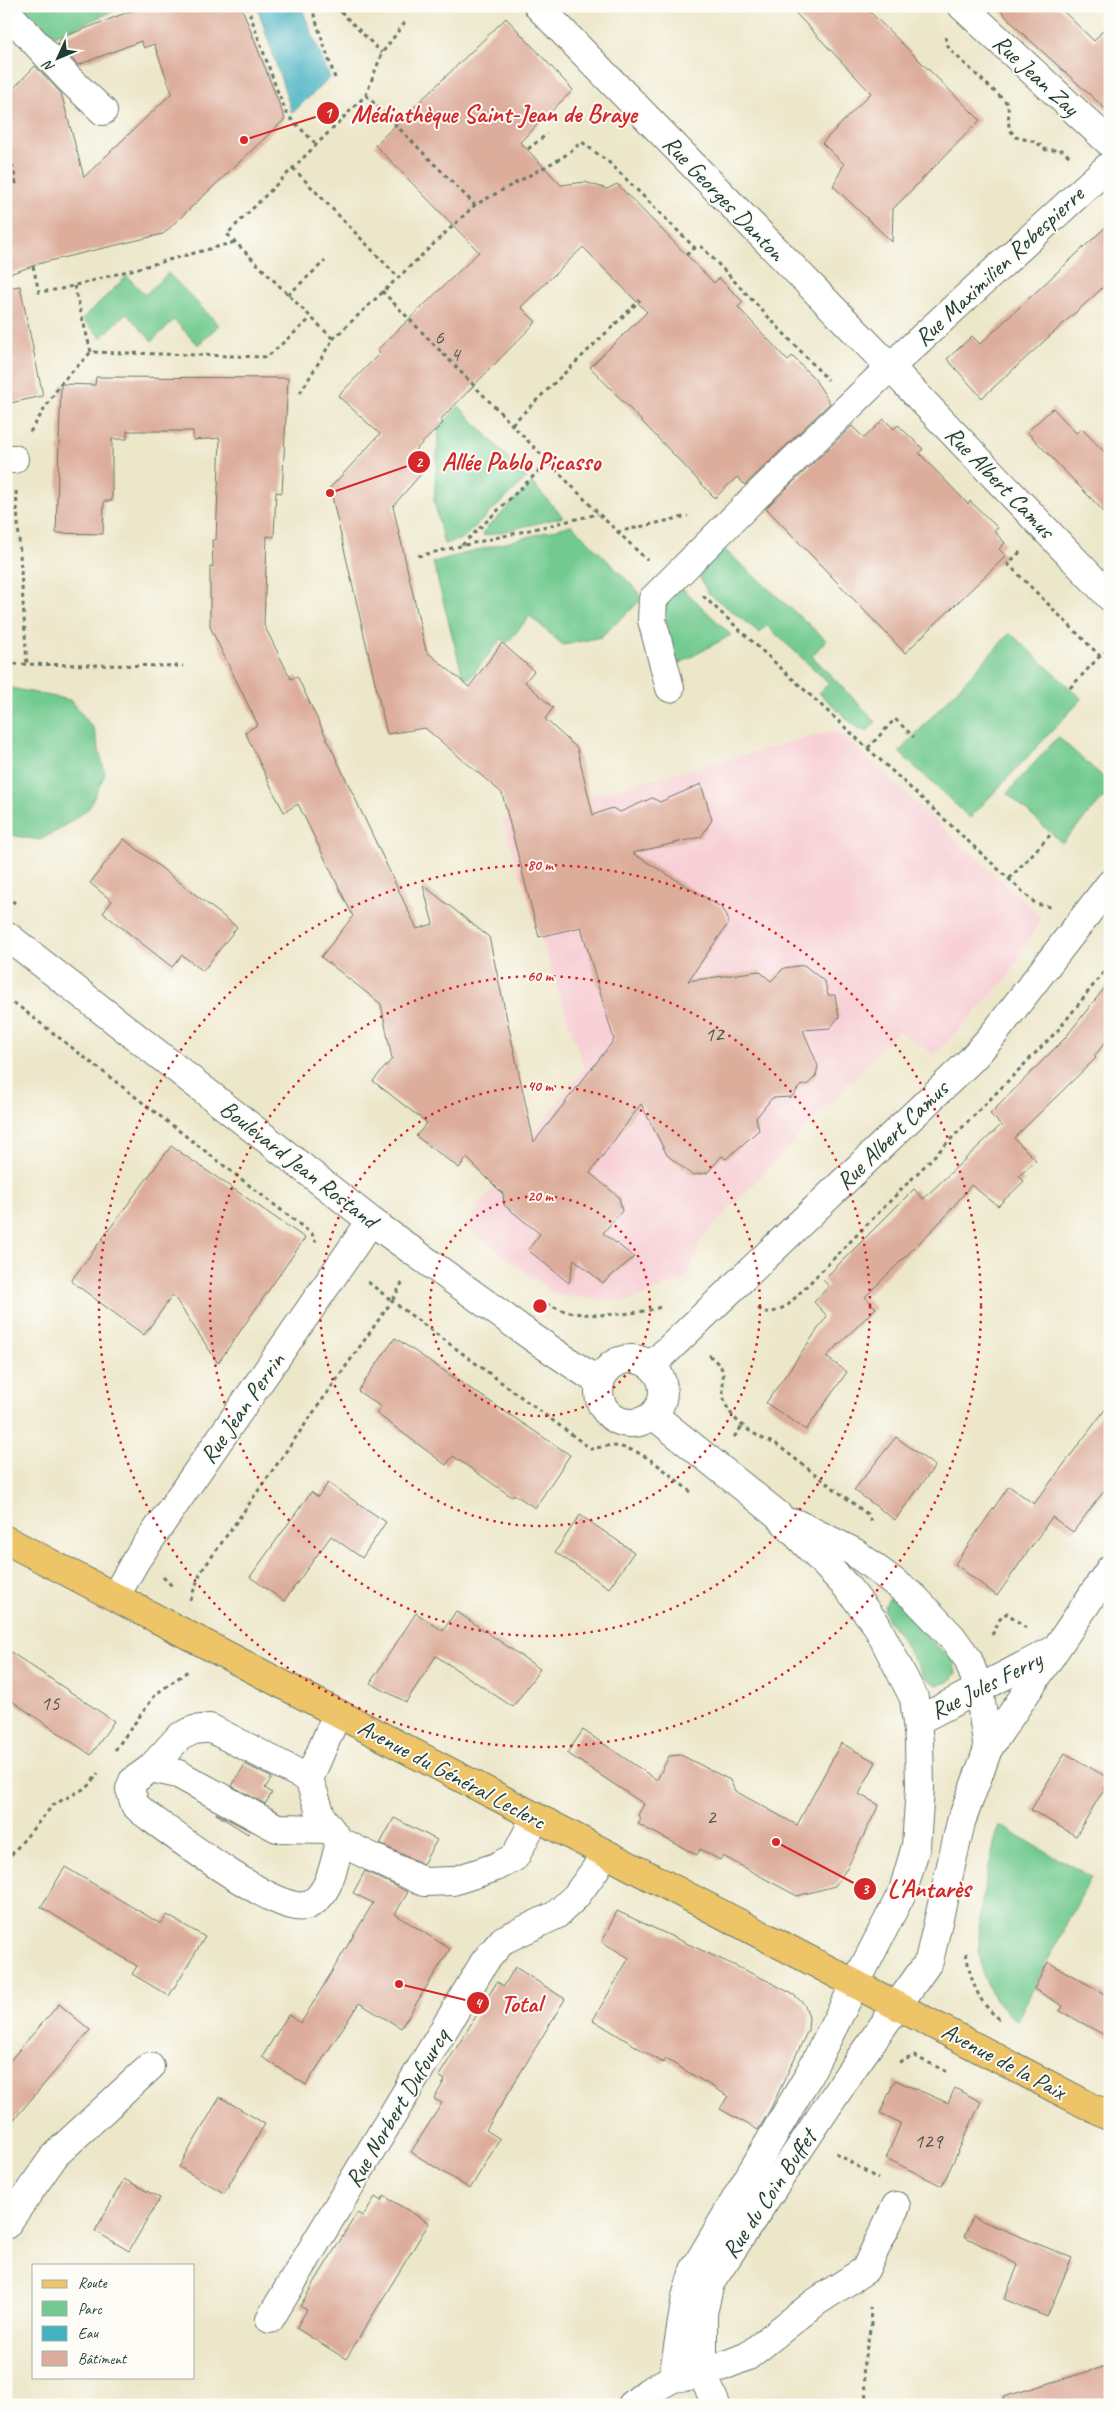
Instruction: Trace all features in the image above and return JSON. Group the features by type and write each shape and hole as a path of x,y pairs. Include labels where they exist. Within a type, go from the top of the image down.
{"main road":[{"name":"Avenue du Général Leclerc","path":"6,1540 604,1854 899,2005"},
{"name":"Avenue de la Paix","path":"899,2005 1110,2117"}],"street":[{"name":"Rue Georges Danton","path":"538,6 890,367"},
{"name":"Rue Jean Zay","path":"962,6 1110,143"},
{"path":"6,11 69,79 103,111"},
{"name":"Rue Maximilien Robespierre","path":"670,688 652,620 653,599 674,576 890,367 1110,165"},
{"name":"Rue Albert Camus","path":"890,367 1110,597"},
{"name":"Rue Albert Camus","path":"651,1366 972,1058 993,1035 1110,884"},
{"name":"Boulevard Jean Rostand","path":"6,935 371,1221 535,1339 599,1382"},
{"name":"Rue Jean Perrin","path":"115,1597 136,1560 371,1221"},
{"path":"632,1358 642,1360 651,1366 659,1374 663,1385 663,1396 660,1406 653,1415 644,1421 624,1424 605,1412 600,1403 599,1382 611,1365 620,1360 632,1358"},
{"path":"653,1415 777,1514 847,1587 876,1624 914,1698 920,1788 916,1846 902,1891 856,1982"},
{"path":"777,1514 854,1552 914,1597 952,1637 968,1659 979,1688 988,1749 962,1822 929,1961 899,2005"},
{"name":"Rue Jules Ferry","path":"988,1749 1110,1569"},
{"name":"Rue Jules Ferry","path":"917,1721 1056,1649"},
{"path":"310,1779 210,1728 194,1730 179,1737 151,1768 133,1781 130,1789 135,1805 211,1862 281,1902 294,1907 305,1906 317,1898 328,1883 335,1835 322,1818 310,1779 337,1714"},
{"path":"151,1768 178,1774 277,1828 335,1835 424,1882 453,1881 496,1868 515,1856 535,1818"},
{"name":"Rue Norbert Dufourcq","path":"270,2319 485,1961 503,1940 556,1915 576,1896 596,1870 604,1854"},
{"name":"Rue du Coin Buffet","path":"673,2378 684,2305 694,2270 807,2078 856,1982"},
{"name":"Rue du Coin Buffet","path":"703,2374 703,2313 710,2283 853,2068 899,2005"},
{"path":"6,2225 55,2155 150,2067"},
{"path":"632,2405 648,2392 673,2378 703,2374 748,2356 816,2302 866,2270 896,2206"},
{"path":"703,2374 716,2405"}],"path":[{"path":"248,6 288,116 316,145"},
{"path":"311,6 335,78"},
{"path":"336,6 382,53"},
{"path":"333,339 227,234 366,95 382,53 405,22"},
{"path":"944,33 949,50 1008,104 1009,128 1015,137 1036,142 1046,150 1062,150 1072,160"},
{"path":"366,95 475,205"},
{"path":"528,149 547,134"},
{"path":"300,393 333,339 475,205 563,157 582,142 611,164 695,248"},
{"path":"9,150 17,188"},
{"path":"293,168 398,277"},
{"path":"6,184 15,181"},
{"path":"33,266 39,292 74,286 235,242"},
{"path":"686,255 695,248 702,246 851,405"},
{"path":"288,295 324,261"},
{"path":"74,286 91,352"},
{"path":"382,291 617,532 674,576 868,748 1036,904 1058,908"},
{"path":"512,424 640,300"},
{"path":"27,665 10,459 61,383 91,352 267,357 311,318"},
{"path":"461,546 548,462"},
{"path":"418,556 599,514"},
{"path":"617,532 692,516"},
{"path":"1008,564 1100,656"},
{"path":"1070,688 1110,648"},
{"path":"6,664 183,666"},
{"path":"868,748 895,719 914,737"},
{"path":"1009,879 1052,833"},
{"path":"756,1305 762,1311 774,1312 788,1305 1059,1028 1110,964"},
{"path":"6,1000 17,1004 312,1234 320,1251"},
{"path":"189,1604 201,1572 392,1301 406,1277"},
{"path":"362,1278 591,1450 612,1446 630,1449 644,1456 691,1492"},
{"path":"544,1304 570,1312 609,1314 655,1309"},
{"path":"708,1354 721,1365 725,1376 723,1393 727,1406 734,1417 744,1425 731,1441"},
{"path":"992,1635 1000,1619 1007,1613 1030,1632"},
{"path":"112,1756 156,1694 192,1668"},
{"path":"6,1861 52,1806 89,1786 100,1771"},
{"path":"965,1945 971,1980 982,2002 994,2015"},
{"path":"892,2065 914,2056 953,2075"},
{"path":"832,2151 884,2184 896,2206"},
{"path":"866,2270 871,2324 863,2368 868,2405"}],"shaded area":[{"path":"836,730 1041,917 1009,976 935,1055 898,1031 700,1240 687,1279 626,1302 557,1295 464,1226 584,1068 502,820"}],"green space":[{"path":"21,6 126,6 54,36"},
{"path":"168,273 219,325 198,345 174,320 152,341 126,313 101,338 82,319 127,276 145,295"},
{"path":"459,406 527,478 462,539 444,544 434,501 439,427"},
{"path":"532,483 563,517 484,536 483,532"},
{"path":"572,525 639,592 639,602 601,637 563,645 530,616 507,643 501,639 469,679 462,673 433,562"},
{"path":"715,549 724,549 826,640 812,656 876,722 867,731 857,728 819,693 829,683 766,625 760,633 708,593 696,570"},
{"path":"680,586 731,635 675,666 665,617 664,601"},
{"path":"1010,633 1082,699 970,818 899,752"},
{"path":"6,687 70,700 94,729 105,774 89,808 57,831 39,840 10,835 6,832"},
{"path":"1058,737 1110,783 1110,791 1062,843 1007,793"},
{"path":"897,1597 915,1609 921,1627 931,1641 953,1660 956,1673 949,1682 937,1685 924,1677 900,1636 887,1619 884,1609 888,1600"},
{"path":"999,1825 1091,1877 1016,2022 995,1999 985,1980 980,1959 980,1914"}],"water":[{"path":"257,6 301,6 330,78 292,113"}],"building":[{"path":"144,6 241,6 285,119 163,234 45,262 6,275 6,96 35,66 61,93 84,177 172,93 154,44 144,48 141,41 78,65 57,43 63,37"},
{"path":"789,6 864,6 980,120 893,209 892,242 833,186 844,164 822,143 871,93"},
{"path":"996,6 1058,6 1094,41 1110,22 1110,113 1021,32"},
{"path":"506,18 573,90 520,142 561,185 585,182 607,189 617,184 714,283 719,278 743,302 738,307 788,361 792,356 814,378 830,403 745,485 737,477 715,498 590,367 647,312 583,247 521,307 536,322 440,420 443,423 410,455 413,458 409,462 421,474 393,506 426,651 469,687 502,643 534,671 525,682 553,708 545,719 577,748 593,815 612,808 620,812 652,798 660,802 701,784 712,820 701,837 632,853 721,907 727,915 728,924 688,981 759,971 771,981 784,968 804,965 825,982 828,995 835,995 839,1017 830,1028 803,1030 818,1066 816,1076 808,1084 800,1086 792,1097 772,1098 756,1118 759,1130 726,1159 722,1156 707,1173 692,1175 667,1155 641,1104 590,1173 619,1197 622,1211 603,1233 634,1257 603,1283 574,1259 569,1283 528,1250 540,1234 504,1205 503,1194 467,1158 459,1168 416,1136 427,1123 373,1081 392,1059 381,1004 321,957 353,916 298,804 284,812 275,795 245,732 258,725 210,627 210,567 213,567 212,540 216,540 220,438 193,440 193,431 127,431 127,439 112,439 112,501 104,501 103,534 56,533 61,384 95,385 96,377 288,378 282,493 276,492 274,537 267,536 264,625 291,679 297,676 417,929 433,924 423,885 489,937 534,1142 614,1040 581,927 539,937 502,793 425,728 387,734 330,488 380,434 338,396 380,353 377,350 479,252 375,145"},
{"path":"1110,223 1110,281 982,398 947,359 972,336 980,344"},
{"path":"20,286 43,396 6,404 6,288"},
{"path":"1053,408 1076,433 1082,429 1110,458 1110,518 1027,432"},
{"path":"884,419 894,429 898,425 923,449 919,453 968,504 970,501 998,528 994,531 1005,543 999,549 1006,556 905,653 766,508 852,426 864,438"},
{"path":"124,839 237,927 203,971 182,955 172,967 103,913 112,901 90,883"},
{"path":"1110,981 1110,1037 1094,1056 1096,1058 1014,1138 1036,1160 1019,1176 1024,1181 998,1206 971,1185 944,1218 865,1297 876,1308 826,1357 847,1372 806,1430 766,1403 827,1316 814,1302 829,1286 823,1280 914,1189 923,1199 1001,1125 990,1114 1065,1038"},
{"path":"171,1146 305,1238 218,1363 173,1295 144,1335 71,1281"},
{"path":"395,1338 570,1455 535,1508 514,1494 512,1497 453,1456 446,1465 376,1413 381,1407 358,1391"},
{"path":"1110,1403 1110,1483 1073,1532 1052,1517 997,1596 955,1564 1009,1486 1034,1504"},
{"path":"896,1437 935,1466 895,1520 854,1490"},
{"path":"328,1483 386,1522 362,1558 331,1536 284,1601 250,1577 311,1492 318,1497"},
{"path":"580,1515 634,1552 609,1588 555,1552"},
{"path":"456,1611 540,1669 513,1707 436,1656 406,1702 370,1683 416,1613 443,1631"},
{"path":"6,1649 114,1721 91,1755 6,1697"},
{"path":"583,1730 657,1780 669,1756 681,1755 730,1780 735,1791 797,1825 841,1743 876,1762 859,1794 879,1805 847,1868 835,1886 797,1896 723,1856 720,1860 700,1849 697,1855 638,1824 641,1819 638,1815 644,1804 567,1753"},
{"path":"1065,1753 1110,1779 1076,1836 1031,1810"},
{"path":"245,1764 272,1778 265,1788 272,1793 265,1804 232,1786"},
{"path":"216,1813 250,1831 248,1834"},
{"path":"394,1818 437,1840 423,1864 380,1844"},
{"path":"65,1867 161,1924 167,1915 205,1937 169,1996 132,1974 137,1966 41,1907"},
{"path":"365,1871 408,1892 395,1914 450,1949 401,2028 359,2003 306,2085 262,2057 288,2015 301,2023 373,1903 353,1893"},
{"path":"617,1911 768,1981 794,1995 804,2004 809,2016 808,2030 771,2108 758,2130 720,2109 728,2096 666,2059 663,2063 593,2020 629,1958 602,1942"},
{"path":"1048,1962 1110,1997 1110,2038 1060,2011 1063,2006 1034,1989"},
{"path":"515,1967 565,1999 486,2130 500,2139 470,2189 411,2152 442,2103 434,2099 445,2080 439,2076 497,1982 504,1986"},
{"path":"59,2004 90,2030 6,2129 6,2065"},
{"path":"895,2080 948,2103 955,2088 981,2102 942,2186 886,2158 901,2123 880,2113"},
{"path":"220,2097 265,2124 224,2193 179,2167"},
{"path":"124,2179 160,2198 129,2251 95,2231"},
{"path":"384,2196 429,2223 346,2359 296,2328 307,2310 300,2306 357,2213 363,2216 375,2197 381,2201"},
{"path":"973,2217 1072,2258 1047,2317 1004,2299 1018,2265 964,2236"},
{"path":"1110,2365 1110,2405 1004,2405 1003,2397"}],"place":[{"name":"Médiathèque Saint-Jean de Braye","path":"244,140"},
{"name":"Allée Pablo Picasso","path":"330,493"},
{"name":"L'Antarès","path":"776,1842"},
{"name":"Total","path":"399,1984"}]}
